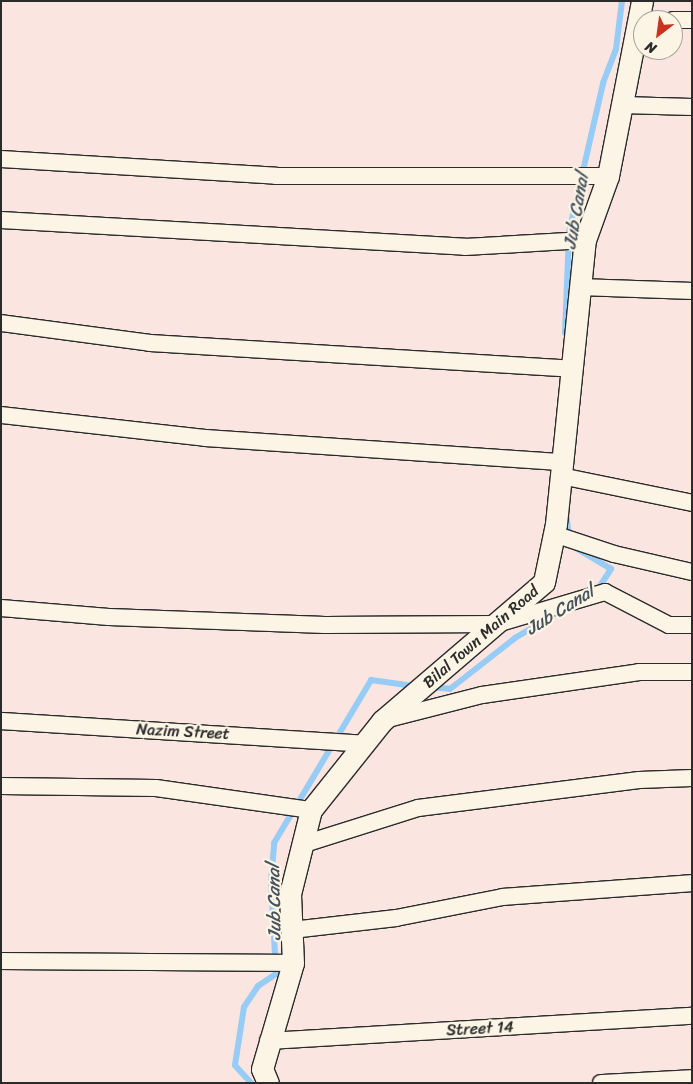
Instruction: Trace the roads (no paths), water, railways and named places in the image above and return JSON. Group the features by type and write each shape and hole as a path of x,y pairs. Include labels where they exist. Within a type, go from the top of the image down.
{"street":[{"name":"Bilal Town Main Road","path":"268,1083 262,1069 268,1041 293,963 290,894 311,810 382,721 498,624 544,582 554,534 585,240 608,176 622,105 634,60"},
{"path":"622,105 692,107"},
{"path":"1,159 276,176 608,176"},
{"path":"1,220 465,246 585,240"},
{"path":"580,287 692,291"},
{"path":"1,323 150,343 572,370"},
{"path":"1,414 206,438 561,469 692,502"},
{"path":"554,534 614,554 692,572"},
{"path":"1,608 109,617 305,624 498,624 605,592 669,625 692,625"},
{"path":"382,721 482,695 639,672 692,672"},
{"name":"Nazim Street","path":"1,721 364,744"},
{"path":"304,844 418,808 639,780 692,778"},
{"path":"1,786 156,788 311,810"},
{"path":"292,930 396,918 503,896 692,883"},
{"path":"1,961 293,963"},
{"name":"Street 14","path":"268,1041 692,1016"},
{"path":"601,1083 692,1078"}],"waterway":[{"name":"Jub Canal","path":"565,333 569,232 603,83 616,49 622,1"},
{"name":"Jub Canal","path":"566,512 569,537"},
{"name":"Jub Canal","path":"574,547 611,569 596,592"},
{"name":"Jub Canal","path":"429,687 450,689 515,638 557,613"},
{"name":"Jub Canal","path":"251,1083 235,1065 244,1007 258,986 276,974 271,880 274,843 371,680 414,686"}]}
